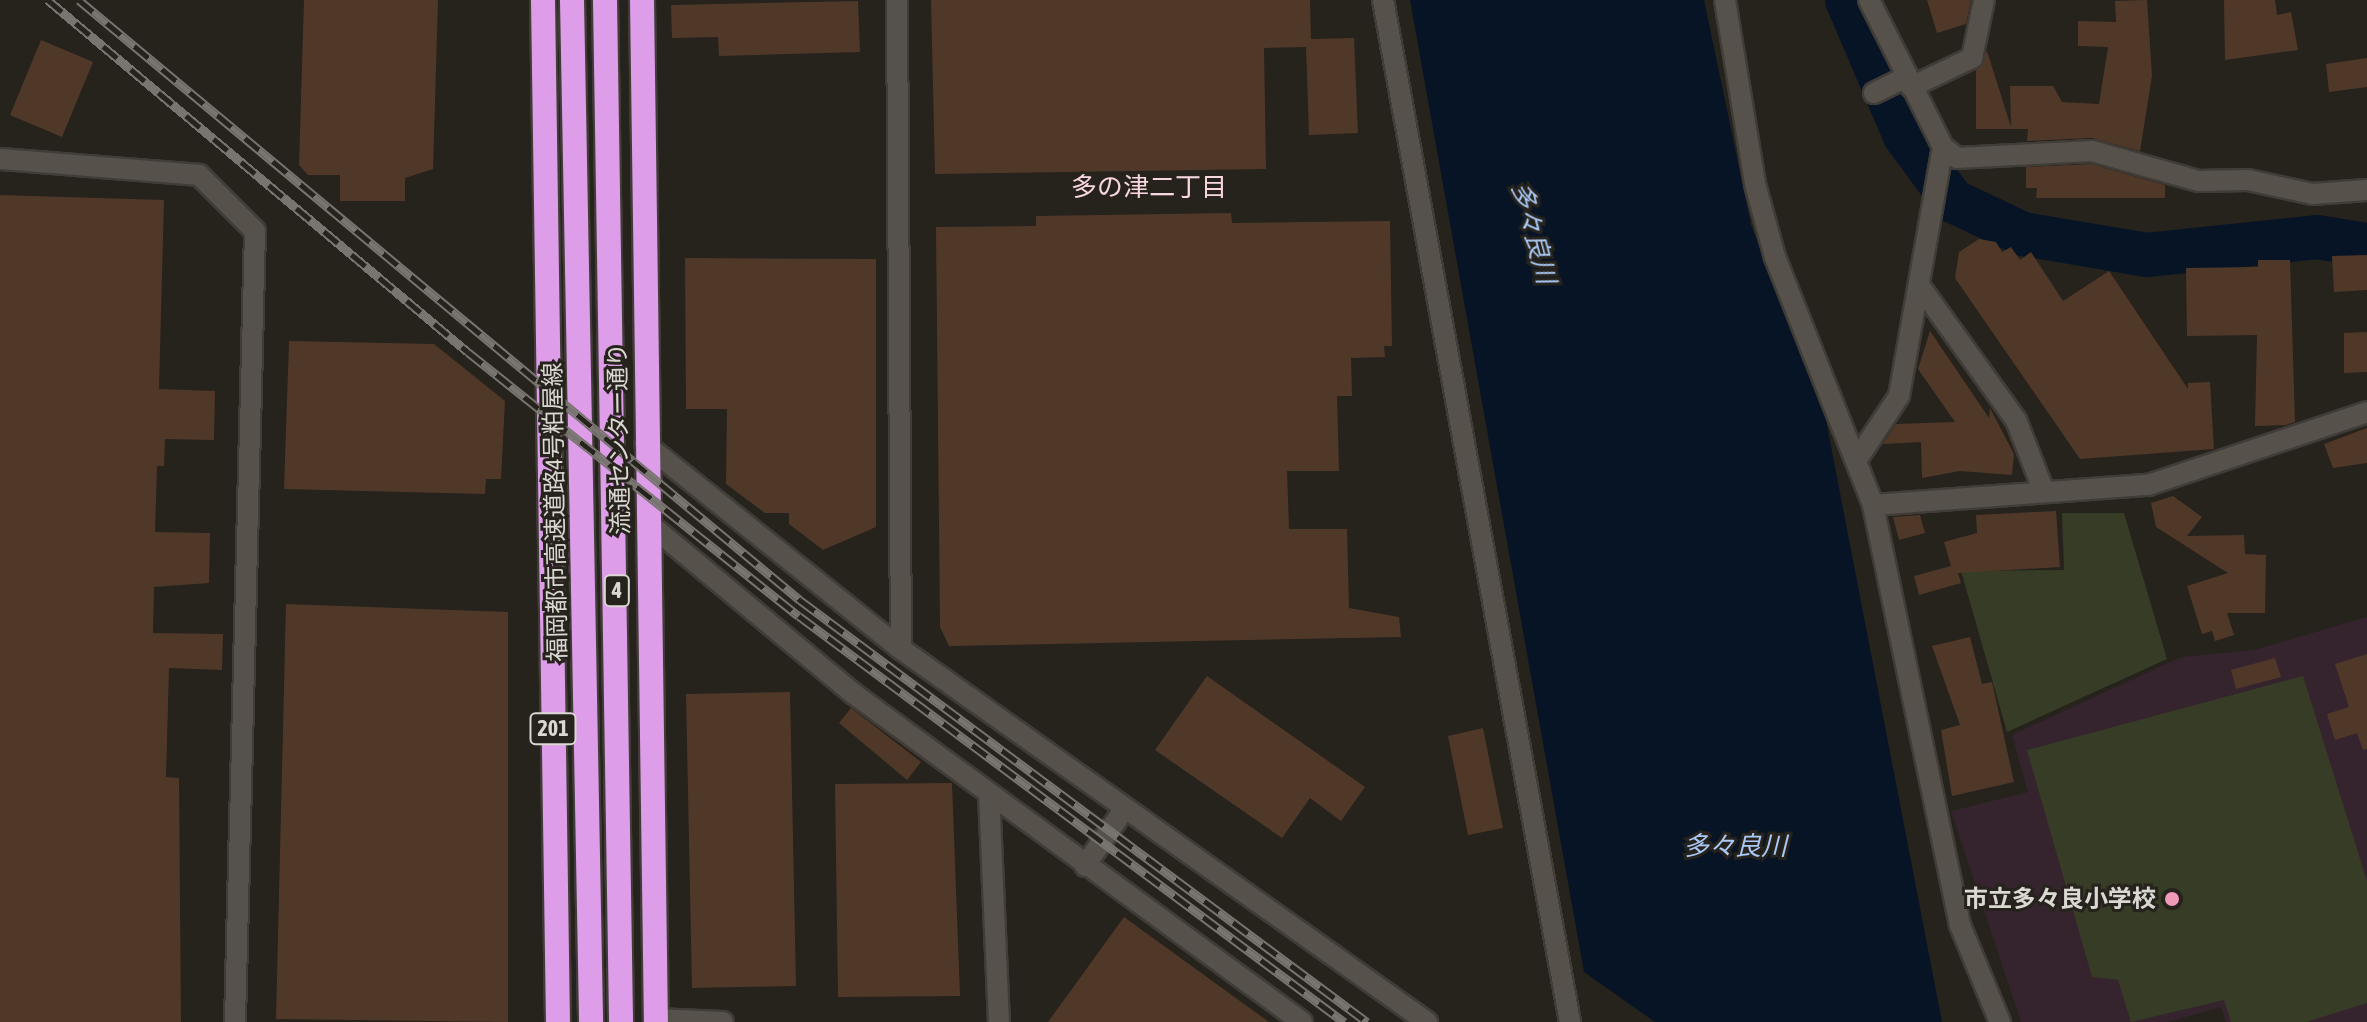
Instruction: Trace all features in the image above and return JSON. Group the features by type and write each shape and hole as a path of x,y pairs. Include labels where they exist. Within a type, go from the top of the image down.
{"highway":[{"name":"201","path":"543,0 558,1022"},
{"name":"福岡都市高速道路4号粕屋線","path":"572,0 591,1022"},
{"name":"4","path":"605,0 621,1022"},
{"name":"流通センター通り","path":"642,0 645,444 656,1021"}],"street":[{"path":"897,0 901,649"},
{"path":"1383,0 1570,1022"},
{"path":"1725,0 1775,257 1858,458 1873,505 1960,925 2000,1022"},
{"path":"1869,0 1943,147 1957,158 2092,151 2199,181 2248,180 2312,194 2367,190"},
{"path":"1874,93 1972,58 1984,0"},
{"path":"1858,458 1899,396 1943,147"},
{"path":"0,159 199,175 255,231 235,1022"},
{"path":"1919,285 2016,420 2044,492"},
{"path":"1873,505 2148,485 2367,412"},
{"path":"645,444 901,649 1427,1022"},
{"path":"648,523 854,694 1302,1022"},
{"path":"989,794 999,1022"},
{"path":"1085,866 1125,808"},
{"path":"656,1021 723,1022"}],"shaded area":[{"name":"市立多々良小学校","path":"2367,617 2367,1022 2226,1022 2221,1007 2168,1022 2021,1022 1951,811 2028,792 2012,735 2181,657 2254,650"}],"green space":[{"path":"2062,513 2124,513 2167,659 2007,732 1961,571 2064,570"},
{"name":"市立多々良小学校","path":"2303,676 2367,881 2367,1003 2306,1022 2231,1022 2224,1000 2131,1022 2118,980 2092,977 2027,750"}],"water":[{"name":"多々良川","path":"1410,0 1704,0 1751,225 1825,415 1942,1022 1655,1022 1584,972"}],"building":[{"path":"304,0 438,0 433,169 405,178 405,201 340,201 340,175 308,175 299,165"},
{"path":"931,0 1310,0 1311,39 1354,38 1358,133 1309,135 1306,47 1264,48 1266,169 935,174"},
{"path":"1927,0 1971,0 1966,24 1937,33"},
{"path":"2147,0 2152,76 2140,151 2092,138 2027,141 2028,129 1976,129 1976,71 1987,51 2011,127 2010,86 2053,86 2062,102 2099,104 2108,47 2078,46 2078,21 2116,22 2115,1"},
{"path":"2224,0 2275,0 2277,15 2291,12 2298,50 2225,60"},
{"path":"858,1 860,52 719,56 718,37 672,38 671,5"},
{"path":"41,40 93,62 62,137 10,115"},
{"path":"2367,58 2367,87 2329,92 2326,64"},
{"path":"2091,164 2165,185 2165,198 2036,198 2037,188 2026,188 2026,167"},
{"path":"0,195 164,200 159,389 215,391 214,440 165,439 164,466 157,466 155,532 210,533 209,583 154,587 153,633 223,634 222,670 169,668 166,777 179,778 181,1022 0,1022"},
{"path":"1231,213 1232,223 1390,221 1392,346 1384,346 1385,357 1351,358 1352,396 1337,396 1339,471 1287,471 1289,529 1347,529 1349,608 1399,617 1401,637 949,646 940,627 936,227 1036,226 1036,216"},
{"path":"1979,239 1996,242 2002,252 2011,247 2020,260 2031,252 2063,301 2109,271 2188,389 2188,383 2210,382 2214,449 2080,459 1955,278 1959,252"},
{"path":"2367,255 2367,290 2334,292 2332,256"},
{"path":"685,258 876,259 876,527 823,550 789,524 789,513 765,513 726,484 727,409 686,409"},
{"path":"2258,260 2290,260 2295,422 2286,425 2255,426 2257,335 2187,336 2186,268 2258,267"},
{"path":"1930,331 1989,418 1990,408 2014,454 2012,475 1960,471 1922,478 1921,442 1883,444 1896,424 1955,422 1918,369"},
{"path":"2367,332 2367,372 2344,373 2344,333"},
{"path":"289,341 434,344 505,401 501,479 486,479 485,494 284,489"},
{"path":"2367,428 2367,463 2333,468 2324,444"},
{"path":"2173,496 2202,517 2187,536 2244,535 2245,554 2266,555 2265,613 2227,613 2234,635 2215,641 2212,631 2202,634 2187,586 2228,573 2156,527 2151,503"},
{"path":"2056,511 2060,567 1958,573 1961,583 1919,595 1914,576 1951,566 1944,542 1977,533 1976,515"},
{"path":"1920,515 1925,533 1899,540 1893,517"},
{"path":"286,604 508,612 508,1022 276,1019"},
{"path":"1970,637 1982,684 1992,682 2014,782 1952,796 1941,730 1960,725 1932,646"},
{"path":"2367,654 2367,749 2363,750 2357,733 2335,740 2327,714 2349,707 2335,664"},
{"path":"2275,658 2281,677 2236,689 2231,670"},
{"path":"1207,676 1365,787 1341,821 1310,798 1282,838 1155,750"},
{"path":"790,692 796,986 692,988 686,694"},
{"path":"851,708 921,762 907,780 839,723"},
{"path":"1483,728 1503,828 1468,835 1448,736"},
{"path":"952,783 960,996 838,997 835,784"},
{"path":"1124,917 1269,1022 1048,1022"}],"waterway":[{"path":"1847,0 1905,136 1953,201 2023,234 2147,255 2317,237 2367,245"}],"railway":[{"path":"48,0 468,352 799,616 1344,1022"},
{"path":"79,0 800,600 1367,1022"}],"place":[{"name":"市立多々良小学校","path":"2172,899"}],"district":[{"name":"多の津二丁目","path":"1149,188"}]}
